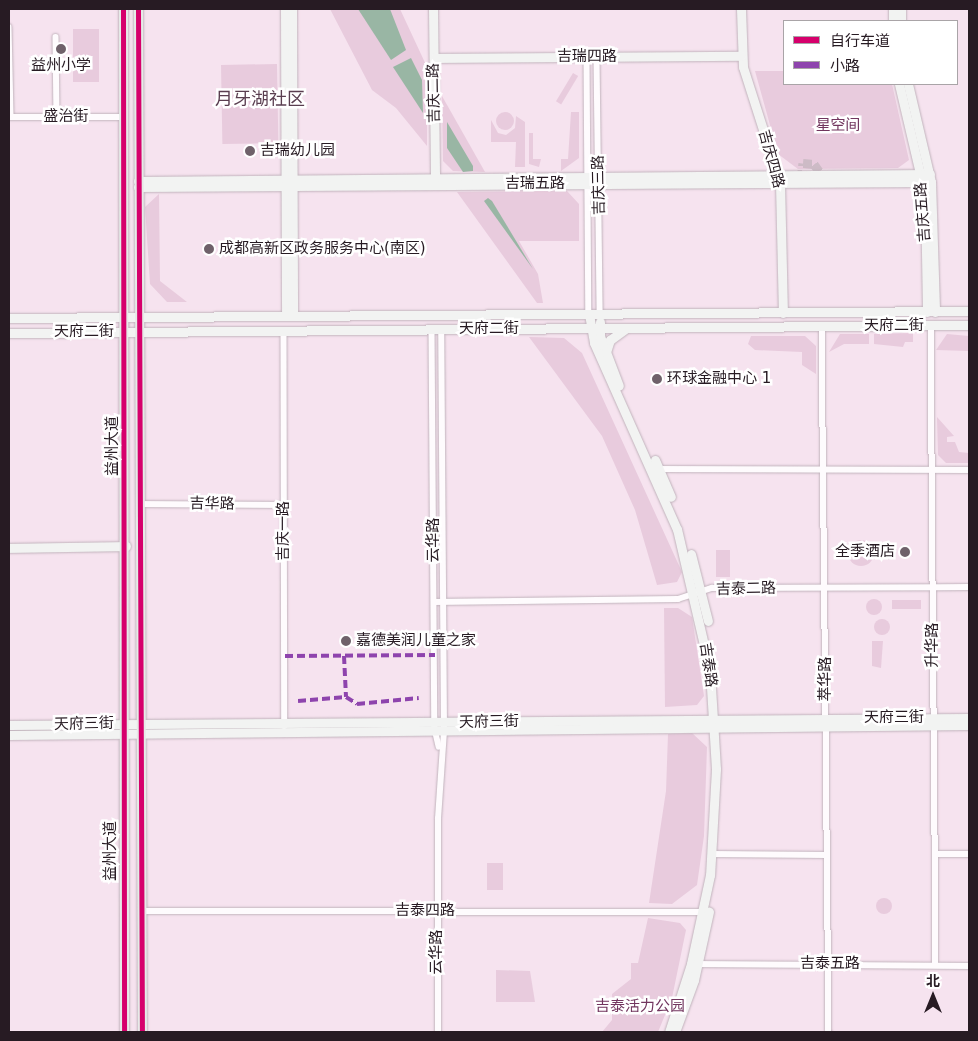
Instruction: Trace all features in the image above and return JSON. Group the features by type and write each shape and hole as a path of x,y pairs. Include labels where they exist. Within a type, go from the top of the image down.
{"main road":[{"name":"益州大道","path":"123,9 126,546 122,724 124,1032"},
{"name":"益州大道","path":"138,9 138,184 141,332 140,735 142,1032"}],"street":[{"path":"285,9 289,183"},
{"path":"289,316 292,9"},
{"name":"吉庆二路","path":"433,9 435,178"},
{"name":"吉庆四路","path":"741,9 741,56 779,179 783,313"},
{"path":"9,27 10,117"},
{"path":"56,37 57,117"},
{"name":"吉瑞四路","path":"434,58 741,56"},
{"name":"吉庆三路","path":"587,57 589,314"},
{"name":"吉庆三路","path":"597,57 600,314"},
{"name":"吉庆五路","path":"900,85 926,178"},
{"name":"吉庆五路","path":"908,85 926,178 931,312"},
{"name":"盛治街","path":"10,117 124,116"},
{"name":"吉瑞五路","path":"779,179 819,173 926,178"},
{"name":"吉瑞五路","path":"289,183 435,178 588,180"},
{"name":"吉瑞五路","path":"138,184 926,178"},
{"name":"天府二街","path":"9,318 969,311"},
{"name":"吉泰路","path":"589,314 589,328 656,469"},
{"name":"吉泰路","path":"600,314 600,328 606,353 656,469 698,593 717,723 714,854 706,912 675,1032"},
{"name":"升华路","path":"931,325 936,966"},
{"name":"天府二街","path":"9,333 969,325"},
{"name":"萃华路","path":"822,326 829,1032"},
{"path":"606,353 616,333 636,328"},
{"name":"云华路","path":"437,329 442,602 439,726"},
{"name":"云华路","path":"437,329 434,602 440,751 437,912 438,1032"},
{"name":"吉庆一路","path":"284,330 285,728"},
{"path":"656,469 824,472 969,470"},
{"name":"吉华路","path":"140,504 284,505"},
{"path":"9,548 126,546"},
{"name":"吉泰二路","path":"434,602 678,599 698,593 825,588 969,587"},
{"name":"天府三街","path":"934,722 969,718"},
{"name":"天府三街","path":"9,735 140,735 285,728 717,723 934,722 969,725"},
{"name":"天府三街","path":"9,725 140,724 285,728"},
{"path":"714,854 827,856"},
{"path":"935,854 969,854"},
{"name":"吉泰四路","path":"141,911 706,912"},
{"name":"吉泰路","path":"669,1032 694,964"},
{"name":"吉泰五路","path":"694,964 969,966"}],"green space":[{"path":"330,9 400,9 427,67 427,146 396,108 372,90"},
{"path":"73,29 99,29 99,82 73,82"},
{"path":"277,64 278,143 222,144 221,65"},
{"name":"星空间","path":"755,71 783,71 783,85 892,85 909,160 898,168 798,169 778,154"},
{"path":"573,73 578,76 561,104 556,101"},
{"path":"442,96 485,172 453,171 443,161"},
{"path":"501,112 509,112 514,117 512,128 501,130 496,125 496,117"},
{"path":"571,112 579,112 579,158 561,171 561,159 568,159"},
{"path":"516,116 525,122 525,167 515,167 516,142 491,142 491,120 498,133 506,135 515,128"},
{"path":"529,133 533,133 533,159 541,159 539,167 529,164"},
{"path":"567,191 579,204 579,241 519,241 538,274 543,303 537,303 457,192"},
{"path":"159,194 160,281 187,302 167,302 150,284 145,207"},
{"path":"913,333 913,342 905,342 903,347 874,344 874,334"},
{"path":"840,334 869,334 869,344 844,344 829,352"},
{"path":"947,334 969,336 969,351 936,350"},
{"path":"751,336 805,336 816,346 816,374 802,365 802,352 755,350 748,344"},
{"path":"529,337 564,338 582,353 682,572 677,582 657,585 635,510 602,436"},
{"path":"937,417 954,436 947,437 947,442 955,442 959,452 969,453 969,463 946,463 938,455"},
{"path":"861,540 870,544 874,553 870,562 861,566 852,562 848,553 852,544"},
{"path":"716,550 730,550 730,577 716,577"},
{"path":"871,599 877,599 882,604 880,613 871,615 866,610 866,604"},
{"path":"892,600 921,600 921,609 892,609"},
{"path":"664,608 678,608 692,617 704,696 697,705 665,707"},
{"path":"879,619 885,619 890,624 888,633 879,635 874,630 874,624"},
{"path":"872,641 883,641 881,668 872,666"},
{"path":"692,733 707,747 704,836 697,885 672,904 649,903 666,791 668,734"},
{"path":"487,863 503,863 503,890 487,890"},
{"path":"884,898 892,906 884,914 876,906"},
{"name":"吉泰活力公园","path":"648,918 680,923 686,930 672,998 658,1032 602,1032 612,1020 612,994 631,979 631,963 638,963"},
{"path":"496,970 530,971 535,1002 496,1002"}],"shaded area":[{"path":"358,9 390,9 406,50 391,60"},
{"path":"411,58 422,80 423,113 393,67"},
{"path":"447,122 473,166 473,171 463,172 447,148"},
{"path":"488,198 492,201 533,269 484,201"}],"tunnel":[{"path":"919,151 924,178"},
{"path":"801,179 803,163 814,164 819,171"}],"marked path":[{"path":"285,656 435,655"},
{"path":"344,656 346,697 357,704 419,698"},
{"path":"298,701 346,697"}],"cycle path":[{"path":"123,9 124,1032"},
{"path":"138,9 142,1032"}],"place":[{"name":"益州小学","path":"61,49"},
{"name":"吉瑞幼儿园","path":"250,151"},
{"name":"成都高新区政务服务中心(南区)","path":"209,249"},
{"name":"环球金融中心 1","path":"657,379"},
{"name":"全季酒店","path":"905,552"},
{"name":"嘉德美润儿童之家","path":"346,641"}],"district":[{"name":"月牙湖社区","path":"260,99"}]}
